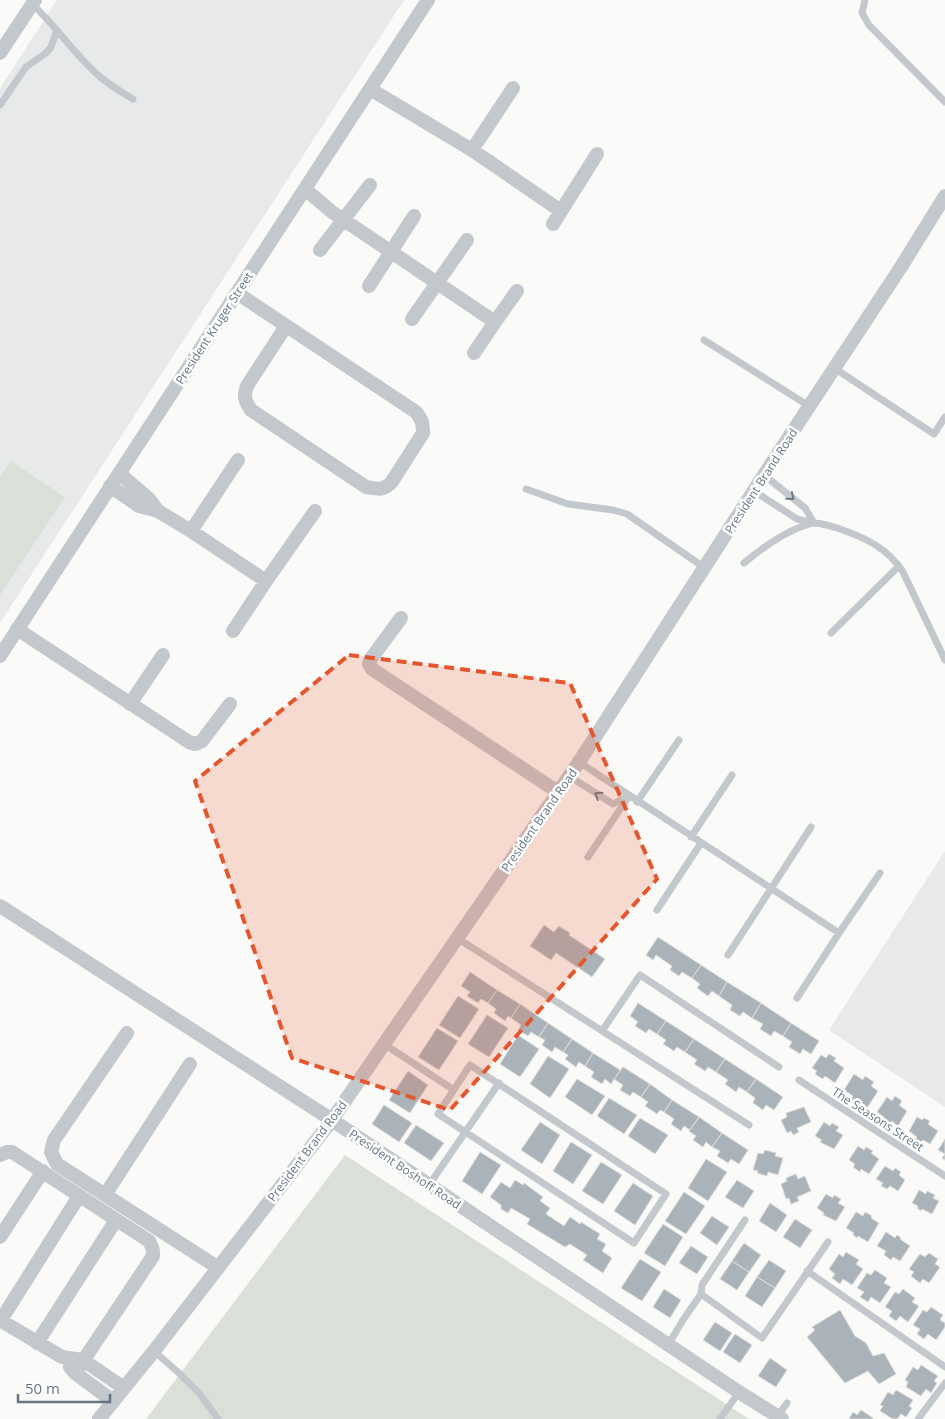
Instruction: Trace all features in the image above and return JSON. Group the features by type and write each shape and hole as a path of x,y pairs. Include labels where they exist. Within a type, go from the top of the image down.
{"street":[{"name":"President Kruger Street","path":"0,656 428,0"},
{"path":"0,53 31,1"},
{"path":"472,150 514,88"},
{"path":"370,89 472,150 561,210"},
{"path":"553,224 597,154"},
{"path":"320,250 370,185"},
{"path":"305,189 343,220 494,322"},
{"name":"President Brand Road","path":"99,1419 154,1351 332,1120 569,776 901,267 945,196"},
{"path":"369,286 414,216"},
{"path":"412,319 467,240"},
{"path":"474,353 517,291"},
{"path":"236,293 286,326 416,412 421,418 423,433 391,483 384,489 366,487 251,410 245,402 244,396 247,386 286,326"},
{"path":"191,531 238,460"},
{"path":"119,473 144,494 158,511 266,581"},
{"path":"110,486 139,506 148,510 158,511"},
{"path":"233,630 315,511"},
{"path":"401,618 370,660 369,664 372,669 558,792"},
{"path":"17,629 189,742 195,744 202,741 230,704"},
{"path":"130,704 163,655"},
{"name":"President Boshoff Road","path":"0,906 332,1120 780,1418"},
{"path":"127,1033 54,1140 51,1152 57,1164 217,1267"},
{"path":"105,1195 190,1064"},
{"path":"0,1155 12,1152 43,1171 149,1241 154,1251 153,1256 75,1373"},
{"path":"0,1237 43,1171"},
{"path":"79,1196 0,1320 62,1357 83,1360 124,1388"},
{"path":"37,1343 116,1220"},
{"path":"62,1357 75,1373 113,1401"}],"lane":[{"path":"865,0 862,13 869,25 945,102"},
{"path":"31,1 98,75 114,88 133,99"},
{"path":"0,105 26,67 46,53 51,47 57,30"},
{"path":"704,340 809,406"},
{"path":"834,368 934,434 945,417"},
{"path":"764,475 804,508 814,523"},
{"path":"526,489 568,504 613,510 627,514 705,568"},
{"path":"754,491 797,519 855,534 879,547 895,560 900,566 944,657"},
{"path":"744,563 761,548 781,536 814,523"},
{"path":"831,634 900,566"},
{"path":"637,802 679,740"},
{"path":"578,762 839,933"},
{"path":"692,837 732,774"},
{"path":"569,776 613,804 628,796"},
{"path":"588,857 628,796"},
{"path":"728,955 811,827"},
{"path":"658,910 701,843"},
{"path":"797,998 880,873"},
{"path":"457,938 749,1125"},
{"path":"602,1031 640,974 779,1066"},
{"path":"384,1044 454,1090"},
{"path":"470,1065 666,1194 634,1243 438,1114 454,1090 470,1065"},
{"name":"The Seasons Street","path":"799,1080 945,1176"},
{"path":"429,1186 499,1083"},
{"path":"668,1345 701,1294 702,1285 745,1220"},
{"path":"701,1294 762,1338 828,1242"},
{"path":"807,1271 945,1367"},
{"path":"154,1351 200,1394 218,1419"},
{"path":"918,1419 945,1383"},
{"path":"720,1419 739,1392"},
{"path":"780,1418 787,1403"}],"highlighted area":[{"path":"349,655 570,683 657,879 450,1110 292,1058 195,781"}],"shaded area":[{"path":"57,0 404,0 0,623 0,88"},
{"path":"11,461 65,497 0,595 0,477"},
{"path":"945,851 945,1107 829,1030"},
{"path":"345,1155 749,1419 146,1419"}],"building":[{"path":"544,925 554,932 559,926 605,959 592,977 556,953 551,960 530,946"},
{"path":"658,937 701,965 692,978 682,972 679,976 670,970 672,966 656,955 653,960 646,955"},
{"path":"701,965 727,982 719,996 712,991 708,996 697,988 700,984 692,978"},
{"path":"470,972 497,990 488,1003 481,999 478,1003 467,996 470,992 461,986"},
{"path":"727,982 761,1003 752,1018 743,1012 740,1016 730,1010 732,1005 719,996"},
{"path":"497,990 520,1004 511,1018 508,1016 505,1021 494,1013 496,1009 488,1003"},
{"path":"458,996 479,1009 460,1038 439,1025"},
{"path":"638,1003 666,1021 657,1034 649,1029 646,1033 635,1026 638,1022 630,1016"},
{"path":"761,1003 791,1023 783,1036 774,1031 771,1036 760,1029 763,1024 752,1018"},
{"path":"520,1004 548,1023 539,1037 531,1032 528,1036 518,1030 521,1025 511,1018"},
{"path":"487,1015 508,1028 489,1057 468,1044"},
{"path":"666,1021 694,1039 685,1052 677,1047 674,1051 663,1044 666,1040 657,1034"},
{"path":"548,1023 572,1039 563,1052 555,1047 552,1052 542,1045 545,1040 539,1037"},
{"path":"791,1023 819,1041 811,1054 803,1049 800,1054 789,1047 792,1042 783,1036"},
{"path":"437,1028 458,1041 439,1070 418,1057"},
{"path":"518,1035 539,1049 520,1077 500,1064"},
{"path":"572,1039 593,1053 585,1066 579,1062 576,1067 565,1059 568,1055 563,1052"},
{"path":"694,1039 725,1059 716,1072 708,1067 705,1071 694,1064 697,1060 685,1052"},
{"path":"593,1053 620,1070 611,1084 605,1079 602,1084 591,1077 594,1072 585,1066"},
{"path":"829,1054 836,1058 834,1061 844,1068 835,1083 825,1076 823,1079 815,1074 817,1071 812,1068 821,1055 826,1058"},
{"path":"548,1056 569,1069 550,1098 530,1084"},
{"path":"725,1059 756,1079 747,1092 739,1087 736,1092 725,1084 728,1080 716,1072"},
{"path":"623,1067 650,1084 641,1097 633,1092 630,1096 620,1090 623,1085 614,1079"},
{"path":"408,1071 428,1085 410,1113 389,1100"},
{"path":"854,1074 863,1080 865,1076 874,1082 871,1086 878,1091 867,1108 850,1100 853,1096 844,1090"},
{"path":"577,1079 605,1096 592,1115 565,1097"},
{"path":"756,1079 783,1097 774,1110 766,1105 763,1110 753,1103 755,1098 747,1092"},
{"path":"650,1084 672,1100 664,1112 660,1110 657,1114 645,1106 648,1102 641,1097"},
{"path":"895,1096 902,1101 899,1105 907,1111 898,1126 892,1121 890,1124 877,1112 887,1097 892,1101"},
{"path":"609,1098 637,1115 624,1134 597,1116"},
{"path":"672,1100 699,1117 690,1130 684,1126 681,1131 671,1124 674,1119 664,1112"},
{"path":"384,1105 412,1123 399,1142 372,1124"},
{"path":"804,1107 811,1122 797,1128 799,1132 793,1135 791,1131 787,1133 781,1120 787,1117 786,1113"},
{"path":"699,1117 722,1133 712,1147 706,1142 703,1147 693,1140 696,1136 689,1131"},
{"path":"917,1117 930,1121 928,1124 938,1131 930,1144 923,1140 921,1143 915,1140 917,1137 909,1131"},
{"path":"640,1118 668,1135 655,1154 628,1136"},
{"path":"540,1122 560,1135 542,1164 521,1150"},
{"path":"824,1122 830,1126 832,1123 839,1127 836,1131 843,1135 834,1149 820,1142 822,1140 815,1136"},
{"path":"416,1125 444,1143 431,1161 404,1143"},
{"path":"722,1133 748,1150 739,1164 731,1159 728,1163 717,1156 720,1151 712,1147"},
{"path":"945,1139 945,1154 938,1150"},
{"path":"571,1142 592,1155 573,1184 553,1171"},
{"path":"858,1146 864,1150 866,1147 873,1151 871,1153 879,1159 869,1174 861,1169 860,1172 853,1167 855,1164 849,1160"},
{"path":"765,1150 776,1153 775,1156 783,1158 778,1175 768,1172 767,1176 753,1170 758,1153 763,1154"},
{"path":"480,1152 501,1165 482,1194 462,1181"},
{"path":"706,1159 727,1172 708,1201 688,1188"},
{"path":"601,1162 622,1175 603,1204 582,1191"},
{"path":"885,1166 893,1171 895,1168 901,1172 899,1175 905,1180 898,1191 890,1186 887,1189 881,1186 883,1183 876,1179"},
{"path":"796,1174 798,1179 805,1176 811,1191 797,1197 799,1201 791,1204 789,1198 786,1199 781,1184 787,1181 786,1178"},
{"path":"515,1180 523,1185 524,1183 543,1197 540,1201 550,1208 546,1214 564,1226 570,1217 600,1234 597,1239 606,1244 602,1251 612,1258 603,1273 583,1260 587,1255 570,1244 565,1247 527,1224 530,1219 511,1208 508,1213 501,1209 501,1205 490,1197 501,1182 510,1188"},
{"path":"737,1180 754,1191 743,1208 725,1197"},
{"path":"633,1183 653,1196 635,1225 614,1211"},
{"path":"919,1190 926,1194 927,1191 935,1195 933,1198 939,1201 932,1214 922,1209 921,1211 917,1208 918,1206 912,1203"},
{"path":"684,1192 705,1206 686,1234 665,1221"},
{"path":"826,1194 833,1198 834,1195 841,1199 838,1203 845,1207 836,1221 823,1215 824,1213 817,1208"},
{"path":"770,1203 787,1215 776,1232 759,1221"},
{"path":"856,1212 863,1216 865,1212 879,1223 868,1242 858,1236 857,1238 853,1235 854,1233 846,1228"},
{"path":"712,1216 729,1227 717,1245 700,1233"},
{"path":"795,1219 812,1230 800,1248 783,1237"},
{"path":"663,1224 683,1237 665,1266 644,1253"},
{"path":"886,1232 895,1238 897,1235 910,1246 900,1261 893,1257 891,1260 884,1255 886,1251 877,1246"},
{"path":"744,1243 761,1255 749,1272 732,1261"},
{"path":"691,1246 708,1257 697,1274 679,1263"},
{"path":"846,1252 859,1260 856,1264 863,1269 852,1285 843,1279 840,1284 832,1278 835,1274 829,1269 839,1254 843,1257"},
{"path":"929,1253 938,1259 935,1264 940,1267 929,1283 923,1279 920,1283 911,1276 914,1272 909,1269 920,1254 925,1257"},
{"path":"640,1259 661,1272 642,1301 621,1288"},
{"path":"769,1260 786,1271 775,1288 757,1277"},
{"path":"732,1261 749,1272 737,1290 720,1279"},
{"path":"875,1270 887,1278 884,1283 891,1287 880,1303 871,1297 868,1302 860,1297 864,1292 857,1288 867,1273 871,1275"},
{"path":"757,1277 775,1288 762,1307 745,1296"},
{"path":"664,1289 681,1300 670,1318 653,1307"},
{"path":"903,1289 915,1298 912,1302 919,1306 908,1322 900,1316 896,1321 889,1316 892,1311 885,1307 895,1292 899,1294"},
{"path":"931,1307 943,1315 940,1320 945,1323 945,1327 936,1340 928,1334 924,1339 917,1334 920,1329 913,1325 923,1310 927,1312"},
{"path":"840,1310 855,1336 866,1343 873,1356 884,1353 896,1374 879,1384 868,1371 845,1383 807,1337 815,1330 812,1327"},
{"path":"715,1322 732,1333 720,1351 703,1340"},
{"path":"735,1334 752,1345 740,1363 723,1352"},
{"path":"770,1358 787,1370 776,1387 758,1376"},
{"path":"921,1365 938,1376 934,1381 937,1383 931,1393 926,1389 921,1396 906,1387 908,1382 905,1380 913,1367 918,1370"},
{"path":"896,1390 913,1400 909,1406 912,1408 906,1417 901,1414 897,1419 893,1419 880,1411 883,1406 880,1405 888,1392 893,1395"},
{"path":"861,1410 873,1419 849,1419 853,1412 857,1415"}]}
